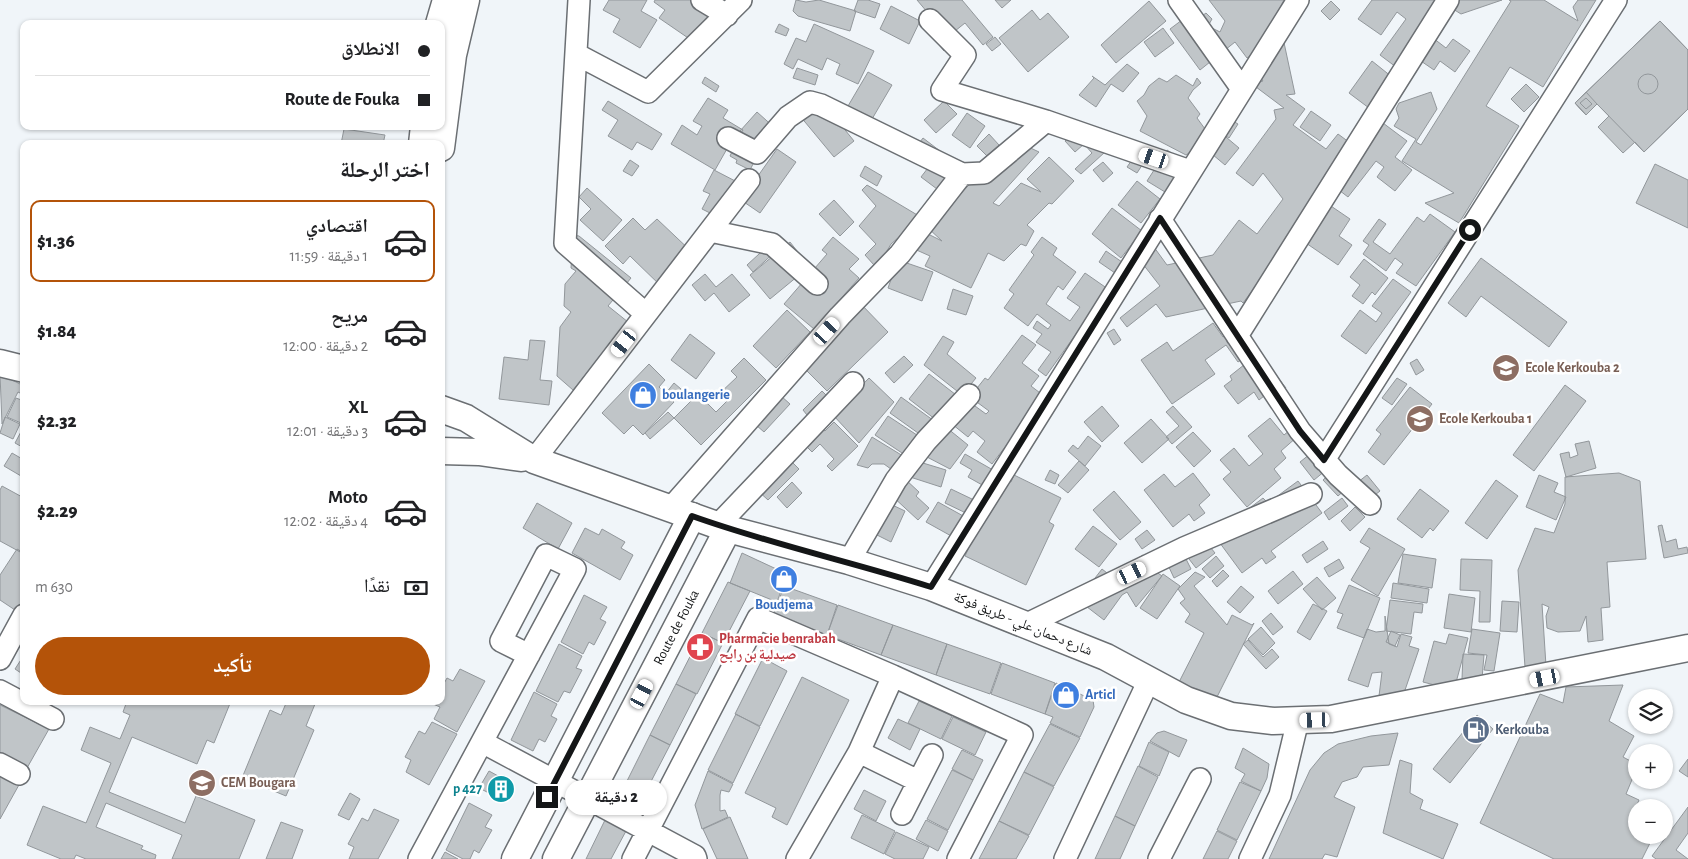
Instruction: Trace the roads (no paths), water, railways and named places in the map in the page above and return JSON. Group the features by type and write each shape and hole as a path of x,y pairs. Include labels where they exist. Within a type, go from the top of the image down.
{"main road":[{"path":"440,20 446,0"},
{"path":"445,117 453,55 466,0"},
{"path":"0,363 20,368"},
{"name":"شارع دحمان علي - طريق فوكة","path":"445,410 466,418 534,460"},
{"name":"شارع دحمان علي - طريق فوكة","path":"445,451 479,452 534,460 723,527 931,587 1106,657 1186,700 1231,716 1273,721 1331,719 1688,648"},
{"path":"515,859 555,782 682,512"},
{"name":"Route de Fouka","path":"556,859 723,527"}],"street":[{"path":"579,0 565,243 646,314"},
{"path":"702,0 734,7"},
{"path":"1179,0 1242,88"},
{"path":"931,587 1298,0"},
{"path":"1237,336 1448,0"},
{"path":"1324,460 1616,0"},
{"path":"576,54 648,92 734,7"},
{"path":"930,20 965,55 942,90 1046,121 1190,171"},
{"path":"728,138 757,153 788,117 810,102 821,104 962,174 984,173 1046,121"},
{"path":"682,512 840,316 900,254 962,174"},
{"path":"534,460 749,180"},
{"path":"1160,218 1300,431 1338,475 1370,504"},
{"path":"710,232 772,244 817,284"},
{"path":"723,527 853,383"},
{"path":"849,562 896,480 926,441 969,395"},
{"path":"1027,624 1184,548 1311,494"},
{"path":"633,859 758,618 893,676 1022,735 958,859"},
{"path":"0,659 20,622"},
{"path":"418,859 529,655"},
{"path":"796,859 859,752 893,676"},
{"path":"1065,859 1148,680"},
{"path":"0,691 20,702"},
{"path":"26,705 52,719"},
{"path":"1250,859 1280,795 1298,720"},
{"path":"482,742 695,856 696,859"},
{"path":"859,752 918,781"},
{"path":"902,814 932,755"},
{"path":"0,764 19,774"},
{"path":"1159,859 1200,779"}],"place":[{"name":"Ecole Kerkouba 2","path":"1506,368"},
{"name":"boulangerie","path":"643,395"},
{"name":"Ecole Kerkouba 1","path":"1420,419"},
{"name":"Boudjema","path":"784,579"},
{"name":"Pharmacie benrabah صيدلية بن رابح","path":"700,647"},
{"name":"Articl","path":"1066,695"},
{"name":"Kerkouba","path":"1476,730"},
{"name":"CEM Bougara","path":"202,783"},
{"name":"p 427","path":"501,789"}]}
